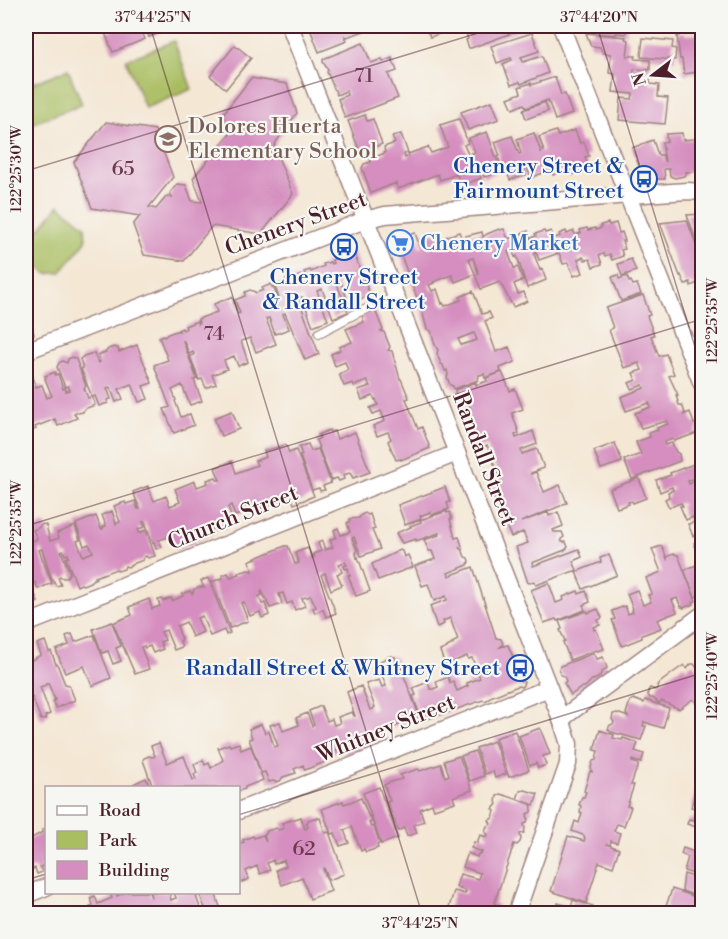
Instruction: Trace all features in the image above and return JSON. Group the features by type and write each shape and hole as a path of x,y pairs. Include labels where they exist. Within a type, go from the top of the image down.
{"street":[{"name":"Randall Street","path":"290,26 561,718 569,744 568,764 516,914"},
{"path":"561,26 702,384"},
{"name":"Chenery Street","path":"26,351 365,220 385,215 628,195 702,192"},
{"name":"Church Street","path":"26,624 457,453"},
{"path":"561,718 702,615"},
{"name":"Whitney Street","path":"240,810 549,688"},
{"path":"26,896 45,887"}],"lane":[{"path":"319,333 396,297"}],"green space":[{"path":"174,41 192,89 145,108 126,60"},
{"path":"68,69 82,104 26,126 26,86"},
{"path":"59,205 85,226 86,241 61,272 47,274 26,257 26,246"}],"building":[{"path":"124,26 140,26 145,39 113,52 105,33"},
{"path":"144,26 178,26 149,37"},
{"path":"309,26 367,26 367,30 345,36 347,41 319,52"},
{"path":"426,26 461,26 430,37"},
{"path":"531,26 469,48 464,28"},
{"path":"594,26 627,26 626,34 616,33 616,35 593,33"},
{"path":"702,30 702,64 700,57 696,57 698,72 684,74 678,33 698,34 699,44 701,44 699,31"},
{"path":"532,33 539,51 521,57 523,62 542,56 548,73 521,84 520,82 511,85 503,64 512,60 511,58 497,63 491,46"},
{"path":"586,33 626,37 625,39 629,40 627,56 650,60 650,70 634,69 634,75 650,77 650,84 659,85 658,97 668,98 665,124 619,120 621,98 632,99 633,94 613,92 615,74 609,73 611,54 603,53 600,47 591,46"},
{"path":"643,38 673,41 672,48 676,49 675,60 641,57"},
{"path":"363,43 371,63 382,59 383,62 392,58 397,71 388,74 398,98 345,118 338,99 347,95 346,91 337,95 323,59"},
{"path":"235,45 251,58 226,89 210,76"},
{"path":"555,77 561,95 565,94 572,114 555,120 548,100 526,108 524,104 513,109 508,98 521,93 519,87"},
{"path":"251,78 287,84 297,113 274,147 293,194 261,234 212,226 184,261 144,255 133,225 140,216 92,208 74,162 106,122 155,130 173,177 149,207 156,209 167,196 172,197 170,193 177,184 186,185 192,201 202,202 193,178 230,134 223,114"},
{"path":"492,101 499,119 468,130 461,112"},
{"path":"545,102 548,111 526,119 523,110"},
{"path":"365,115 367,121 373,119 382,144 360,152 348,121"},
{"path":"459,119 468,143 464,145 469,156 475,152 469,138 487,132 501,171 484,177 479,164 477,165 481,178 461,186 457,174 440,180 438,174 398,189 396,183 371,193 362,168 364,164 371,162 370,159 385,153 384,147 395,143 392,137 401,134 408,153 404,154 405,158 409,156 408,154 428,147 431,153 448,147 440,125"},
{"path":"575,130 580,143 584,142 589,156 585,157 589,169 572,175 570,169 553,175 549,163 545,165 547,171 531,178 526,165 523,166 526,175 510,180 505,168 502,169 495,142 512,136 519,154 521,153 517,139 534,133 541,152 544,151 539,137 556,131 558,136"},
{"path":"682,133 683,140 702,138 702,171 686,172 684,176 675,178 670,176 669,169 664,169 665,179 644,179 632,148 653,140 658,155 663,155 665,161 662,142 667,142 666,134"},
{"path":"702,214 702,257 687,215"},
{"path":"687,220 702,261 700,268 702,281 691,286 690,282 685,285 680,276 660,223"},
{"path":"608,223 609,225 616,223 619,233 622,232 625,241 622,241 625,249 621,250 623,256 612,260 610,254 599,255 602,264 593,267 590,259 585,260 583,257 578,259 583,273 574,276 568,263 563,264 559,253 539,260 531,238 544,231 545,233 551,231 554,238 566,231 567,234 574,231 575,235 581,233 580,230 595,228 596,230"},
{"path":"504,229 508,239 528,231 536,253 534,254 546,280 527,288 517,256 515,257 512,250 508,252 514,268 518,267 523,280 514,284 518,294 524,292 527,301 523,303 513,307 500,282 481,289 475,275 479,274 473,258 469,259 475,274 455,282 452,275 429,285 432,291 437,289 442,304 445,306 461,300 460,297 473,291 482,314 489,312 492,318 485,321 496,352 509,347 515,362 500,368 501,372 485,378 484,374 479,375 478,380 454,389 447,377 447,370 445,371 437,354 438,350 431,331 427,329 396,242 402,236 415,233 420,247 423,246 420,239 426,234 437,233 442,246 445,245 443,238 459,232 462,239 482,232 483,237","holes":["474,333 477,340 461,345 458,339"]},
{"path":"348,250 349,253 353,251 370,295 349,304 341,282 337,284 348,312 333,318 322,289 317,291 328,320 313,326 302,297 298,298 319,354 305,360 285,313 283,314 289,329 275,334 269,318 266,319 276,344 256,352 250,338 241,341 248,362 238,366 234,356 224,360 227,369 212,375 216,384 206,388 202,379 199,380 190,356 194,355 193,352 189,354 183,341 197,379 194,380 202,401 190,405 182,385 172,390 181,417 190,414 194,425 174,433 164,409 170,407 154,365 168,360 159,337 163,335 164,337 182,328 183,330 185,326 197,321 198,324 198,319 217,312 214,304 232,297 238,314 240,313 235,300 245,296 245,292 250,290 256,293 271,284 278,299 275,286 286,282 285,280 290,277 291,279 310,270 311,272 324,266 323,264 330,262 331,264 332,260"},
{"path":"631,259 636,271 622,276 618,264"},
{"path":"618,275 619,279 627,276 629,282 631,281 633,285 637,284 641,294 621,301 612,277"},
{"path":"643,295 654,335 651,336 659,356 666,354 674,374 669,376 678,395 676,395 679,405 682,405 685,413 683,415 690,412 694,424 697,423 699,429 696,430 697,433 664,442 665,445 672,443 679,454 680,461 632,479 624,460 641,454 636,442 650,437 649,433 668,424 667,421 641,428 635,413 651,407 649,403 626,411 621,397 644,388 643,385 632,389 629,383 636,380 633,373 642,370 639,363 624,368 609,330 613,328 606,308"},
{"path":"375,310 383,330 381,331 384,332 390,347 388,350 392,351 400,379 409,398 406,399 418,429 422,427 430,448 401,460 396,460 388,441 391,439 388,432 377,436 373,426 385,421 381,411 373,414 370,408 378,405 373,396 362,400 358,390 370,386 367,381 354,386 353,383 344,386 339,374 348,370 345,362 335,366 331,354 340,350 339,347 352,342 346,329 364,322 362,315"},
{"path":"26,311 34,334 26,337"},
{"path":"137,345 152,383 143,386 148,399 139,402 132,384 119,389 123,399 116,402 110,387 107,388 111,399 107,400 108,403 99,406 95,396 92,397 81,369 83,368 80,359 94,353 98,363 100,362 98,355 108,349 118,348 119,352"},
{"path":"72,357 76,359 88,398 92,397 95,405 84,409 83,412 74,413 77,418 58,426 55,419 26,433 26,379 32,377 36,387 42,385 47,398 52,396 45,376 55,372 55,375 58,374 63,389 70,390 68,386 65,387 57,367 62,361 67,363"},
{"path":"502,372 510,391 515,389 523,409 512,413 519,433 515,435 516,438 533,431 537,444 521,450 522,454 537,449 544,468 531,474 536,472 544,492 560,485 567,503 521,522 548,512 549,516 558,512 563,526 553,530 562,532 564,537 561,539 562,542 566,542 568,547 532,563 533,566 579,549 582,557 573,561 577,570 536,585 534,581 528,583 516,547 528,543 523,532 511,537 491,489 502,485 487,445 478,449 474,448 475,439 471,439 470,429 463,423 460,416 461,409 470,406 468,402 461,405 455,390 476,382 476,385 487,381 486,378"},
{"path":"232,411 239,429 221,436 214,418"},
{"path":"329,430 334,431 337,439 355,432 370,472 353,478 350,473 343,475 344,479 339,481 337,478 331,480 316,440 320,438 318,435"},
{"path":"615,443 622,462 601,469 594,451"},
{"path":"308,444 311,451 318,449 331,483 323,486 325,490 320,491 319,488 312,490 299,447"},
{"path":"286,445 289,453 296,450 314,496 294,504 291,497 263,506 262,509 235,516 231,505 228,507 231,517 224,520 227,528 223,529 220,521 211,525 214,532 210,535 194,540 194,543 179,549 176,548 171,536 159,540 162,547 156,549 145,522 143,522 145,527 138,529 139,533 146,530 155,556 148,558 146,556 143,560 128,567 125,566 124,569 118,571 116,569 95,577 83,585 77,586 66,558 69,557 68,554 65,555 63,550 61,551 70,573 66,578 58,577 61,585 56,586 42,549 39,550 52,583 38,589 35,582 31,584 38,602 26,607 26,543 37,539 33,530 43,524 46,525 50,541 59,538 57,533 75,526 80,540 77,541 83,556 93,552 89,544 84,546 76,524 96,516 103,529 106,526 102,515 112,511 116,524 120,522 114,506 135,501 140,509 133,492 148,486 154,501 166,496 170,506 180,502 175,489 195,481 197,487 216,477 220,480 215,468 232,461 236,473 257,465 255,461 266,457 264,451"},
{"path":"699,462 702,475 688,481 689,484 702,478 702,565 694,543 701,540 699,534 693,536 688,524 695,522 693,517 686,520 680,506 683,506 681,503 669,507 665,499 669,497 668,492 673,490 672,487 660,492 656,480"},
{"path":"26,468 33,488 26,491"},
{"path":"639,478 646,498 633,503 628,502 629,504 617,508 610,489"},
{"path":"445,487 450,502 447,503 449,509 431,515 430,512 420,516 421,519 405,525 398,505"},
{"path":"447,511 447,513 450,512 455,538 459,537 462,546 459,547 469,561 468,565 448,573 449,576 473,567 496,638 501,639 503,644 500,647 508,645 519,671 520,681 524,682 522,687 518,686 485,701 422,721 413,696 416,695 413,688 428,682 430,689 433,689 438,687 436,682 448,677 450,683 453,681 457,691 468,686 467,683 480,678 472,658 468,659 467,656 445,665 440,651 458,640 450,618 437,627 430,606 447,600 446,596 434,601 428,584 422,586 415,566 435,559 424,540 439,535 439,533 402,543 396,533 421,522 420,520"},
{"path":"365,513 370,514 375,529 372,530 380,549 361,556 354,537 352,538 370,591 356,596 348,575 350,575 348,568 345,569 344,566 347,565 345,562 339,564 342,572 337,574 342,585 331,590 325,573 321,575 336,613 326,617 323,609 315,613 313,608 316,607 311,596 302,598 305,606 295,610 292,602 287,604 283,593 279,594 282,604 270,608 262,591 262,595 259,596 262,604 265,603 269,615 262,618 260,612 250,616 244,602 241,603 248,621 230,628 212,582 223,578 223,575 228,573 231,578 238,573 253,571 249,561 285,546 288,546 295,564 299,563 295,553 308,548 312,558 313,554 321,551 318,543 322,541 325,550 333,547 330,540 336,537 334,530 338,528 341,535 350,532 347,523 350,519 359,518"},
{"path":"662,546 667,559 668,556 678,555 696,601 683,608 677,598 672,600 677,612 657,620 661,628 622,646 612,620 615,619 612,611 625,606 628,614 633,612 627,594 637,590 643,605 651,602 648,595 652,594 646,578 661,572 652,549"},
{"path":"400,550 404,557 408,555 413,567 378,580 372,564"},
{"path":"609,555 617,575 583,589 576,572 601,562 600,558"},
{"path":"699,564 700,568 702,567 702,594 695,597 684,570"},
{"path":"208,578 230,633 226,635 224,630 210,636 202,616 197,618 203,632 192,637 186,622 177,626 182,647 174,650 166,630 161,632 165,640 160,642 163,649 153,653 150,646 141,647 149,669 135,674 113,623 132,615 129,607 149,599 152,609 160,606 158,600 171,598 172,601 190,591 192,594 194,589 204,588 201,581"},
{"path":"549,583 556,603 564,600 563,597 578,591 579,594 586,591 590,602 583,605 585,610 557,621 556,619 544,623 531,590"},
{"path":"598,609 602,618 598,620 600,625 593,627 604,649 570,660 563,642 565,641 559,621"},
{"path":"112,622 121,646 116,648 121,661 113,664 108,651 102,653 93,629"},
{"path":"72,634 75,642 94,635 111,678 92,686 84,666 65,673 56,650 69,645 66,636"},
{"path":"45,641 75,700 56,708 48,683 40,687 50,714 45,716 46,719 41,720 32,697 26,698 26,663 41,655 37,644"},
{"path":"594,653 597,659 603,657 607,668 596,679 571,695 564,683 566,681 564,676 559,670 560,666"},
{"path":"390,656 395,657 399,669 401,668 420,718 381,731 384,738 364,745 365,747 345,754 343,748 323,756 325,762 305,770 303,765 294,769 296,773 283,777 280,781 269,782 265,772 261,773 249,739 252,738 249,729 261,724 265,733 269,731 274,747 278,746 270,725 280,722 283,731 299,725 296,718 307,713 312,726 314,725 309,711 321,706 327,721 332,719 334,725 340,723 338,717 352,712 355,716 347,692 361,686 370,710 373,709 375,707 366,684 379,680 382,687 386,686 382,675 385,674 380,661"},
{"path":"691,664 702,672 702,702 698,705 693,699 679,709 650,698 648,691 650,688 655,690 658,688 657,685 674,672 684,665 687,669"},
{"path":"633,699 644,703 645,700 669,708 663,728 644,722 643,726 646,726 641,740 611,732 608,729 614,722 613,714 628,717 626,714 630,701"},
{"path":"540,728 550,754 543,756 546,765 538,768 536,763 530,766 519,736"},
{"path":"600,730 614,735 613,738 622,740 623,738 638,743 635,751 644,754 641,763 632,760 638,764 638,768 631,785 634,785 627,806 631,807 624,826 617,824 614,831 620,833 617,843 611,841 610,845 606,844 619,849 613,867 599,862 586,903 551,891 568,836 584,841 585,838 572,831 575,821 579,823 582,813 579,805 586,792 584,791 590,771 592,772 593,761 596,760 598,751 594,750"},
{"path":"515,731 529,770 509,777 495,738"},
{"path":"494,741 506,774 495,778 493,771 485,774 476,748"},
{"path":"159,743 167,763 184,756 193,780 196,779 194,774 197,773 194,764 203,760 205,765 209,763 211,768 223,760 218,748 239,743 241,750 251,746 263,780 240,790 240,786 152,786 143,760 149,756 155,756 151,746"},
{"path":"475,751 484,776 470,781 461,756"},
{"path":"459,756 472,790 453,797 455,802 434,809 432,804 420,809 424,821 414,825 417,833 407,836 404,828 398,831 387,802 390,801 384,785 402,779 400,775 441,764 445,777 449,775 444,761"},
{"path":"146,778 149,786 134,786 133,784"},
{"path":"379,787 398,838 381,844 363,793"},
{"path":"697,787 702,789 702,811 691,807"},
{"path":"525,790 538,794 534,805 517,799 520,791"},
{"path":"501,794 531,804 532,808 527,814 527,823 524,824 524,833 520,834 520,842 517,845 514,844 494,904 498,905 495,914 456,914 448,911 454,891 465,894 466,891 456,887 460,874 478,879 480,873 463,867 468,853 477,857 481,854 482,852 471,848 474,842 477,843 480,835 487,837 485,831 491,824 489,820 493,818 497,796"},
{"path":"361,798 372,822 369,823 371,827 374,826 380,843 377,845 378,848 366,852 364,849 361,851 352,827 344,830 349,843 340,846 335,833 331,834 322,809 343,801 344,804"},
{"path":"699,812 702,813 702,829 687,824 689,819 693,820 695,815 698,816"},
{"path":"301,817 305,829 308,827 306,823 308,820 320,818 325,833 329,832 344,874 329,880 323,869 331,891 310,899 302,877 282,885 276,870 286,866 284,860 274,864 273,860 267,863 270,870 260,874 257,866 246,871 249,879 240,883 240,843 253,836 254,838 263,835 266,842 264,835 267,831 284,828 282,823"},
{"path":"26,829 30,839 45,829 45,864 40,867 42,872 37,874 35,868 28,871"},
{"path":"698,838 702,839 702,898 682,891 684,874 697,878 697,875 684,871 688,857 681,854 683,848 694,852"},
{"path":"672,889 702,899 702,914 673,914 665,909"},
{"path":"111,894 117,896 150,894 151,897 151,894 170,894 171,900 176,898 175,894 216,894 221,910 207,914 200,895 196,896 201,911 193,914 160,914 158,907 147,911 148,914 93,914 90,898 95,896 98,904 112,898"},
{"path":"573,900 593,906 591,911 596,914 554,914 558,903 571,907"}],"place":[{"name":"Dolores Huerta Elementary School","path":"168,139"},
{"name":"Chenery Street & Fairmount Street","path":"644,179"},
{"name":"Chenery Market","path":"400,243"},
{"name":"Chenery Street & Randall Street","path":"344,247"},
{"name":"Randall Street & Whitney Street","path":"520,668"}]}
